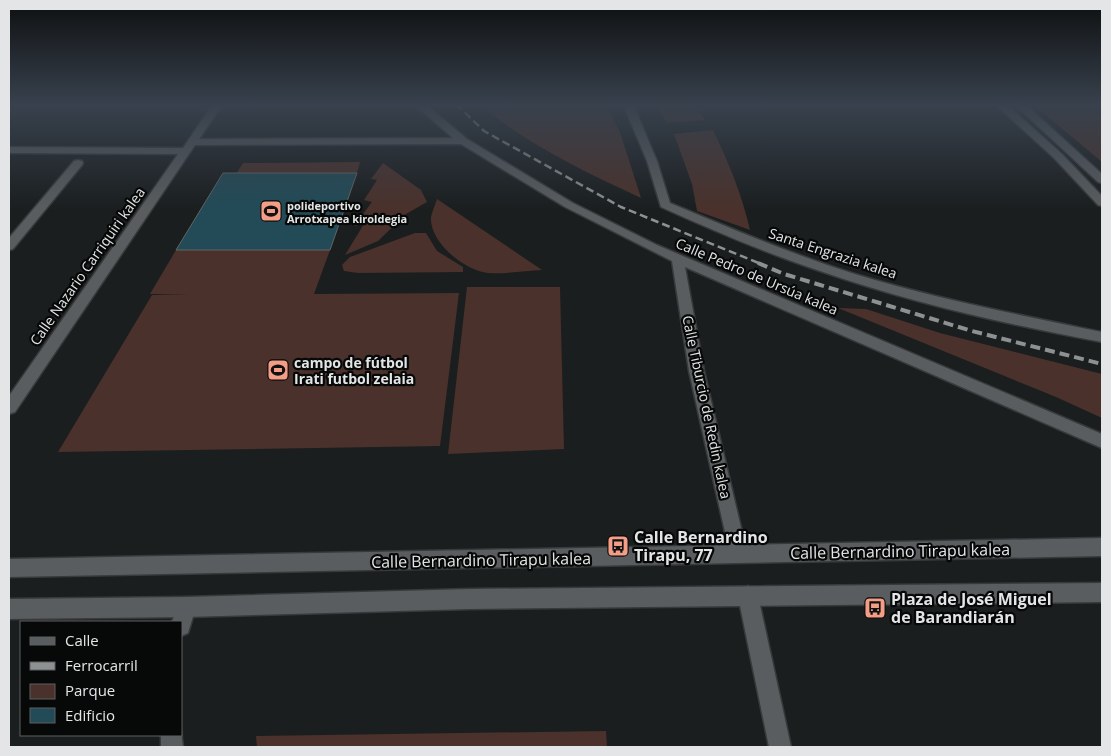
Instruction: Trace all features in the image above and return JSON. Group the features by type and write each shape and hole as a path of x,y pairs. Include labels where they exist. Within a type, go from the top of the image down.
{"street":[{"name":"Calle Nazario Carriquiri kalea","path":"9,408 194,139"},
{"name":"Santa Engrazia kalea","path":"643,139 652,161 665,206 800,260 880,285 960,306 1102,337"},
{"path":"1039,139 1058,156 1102,203"},
{"path":"1060,139 1102,180"},
{"path":"9,150 463,141"},
{"name":"Calle Pedro de Ursúa kalea","path":"463,141 569,205 678,260 1102,441"},
{"path":"9,246 78,163"},
{"name":"Calle Tiburcio de Redin kalea","path":"678,260 681,285 702,390 738,553"},
{"name":"Calle Bernardino Tirapu kalea","path":"9,568 267,565 738,553 1102,547"},
{"path":"9,609 184,617 470,599 1102,592"},
{"path":"748,596 780,747"}],"green space":[{"path":"528,139 622,139 641,198 578,167"},
{"path":"676,139 717,139 734,179 750,230 697,211 692,184"},
{"path":"1075,139 1102,139 1102,162"},
{"path":"360,162 357,173 236,174 243,163"},
{"path":"383,163 421,190 427,202 406,214 378,241 345,255 364,224 354,226 372,202 364,200 377,180 371,179"},
{"path":"437,199 542,270 488,273 469,267 459,261 442,245 432,227 431,217"},
{"path":"415,233 426,233 437,251 463,267 463,272 358,273 344,271 342,265 350,257"},
{"name":"campo de fútbol Irati futbol zelaia","path":"176,250 330,250 314,294 459,293 440,446 58,452 152,295 188,294 150,294"},
{"path":"467,287 560,287 564,449 448,454"},
{"path":"838,308 866,309 940,333 1102,374 1102,418 1056,397"},
{"path":"606,731 607,747 257,747 256,736"}],"building":[{"name":"polideportivo Arrotxapea kiroldegia","path":"223,173 357,173 330,250 176,250"}],"railway":[{"path":"499,139 621,207 761,264"},
{"path":"758,263 784,274 972,331 1102,364"}],"place":[{"name":"polideportivo Arrotxapea kiroldegia","path":"271,211"},
{"name":"campo de fútbol Irati futbol zelaia","path":"278,370"},
{"name":"Calle Bernardino Tirapu, 77","path":"618,546"},
{"name":"Plaza de José Miguel de Barandiarán","path":"875,608"}]}
